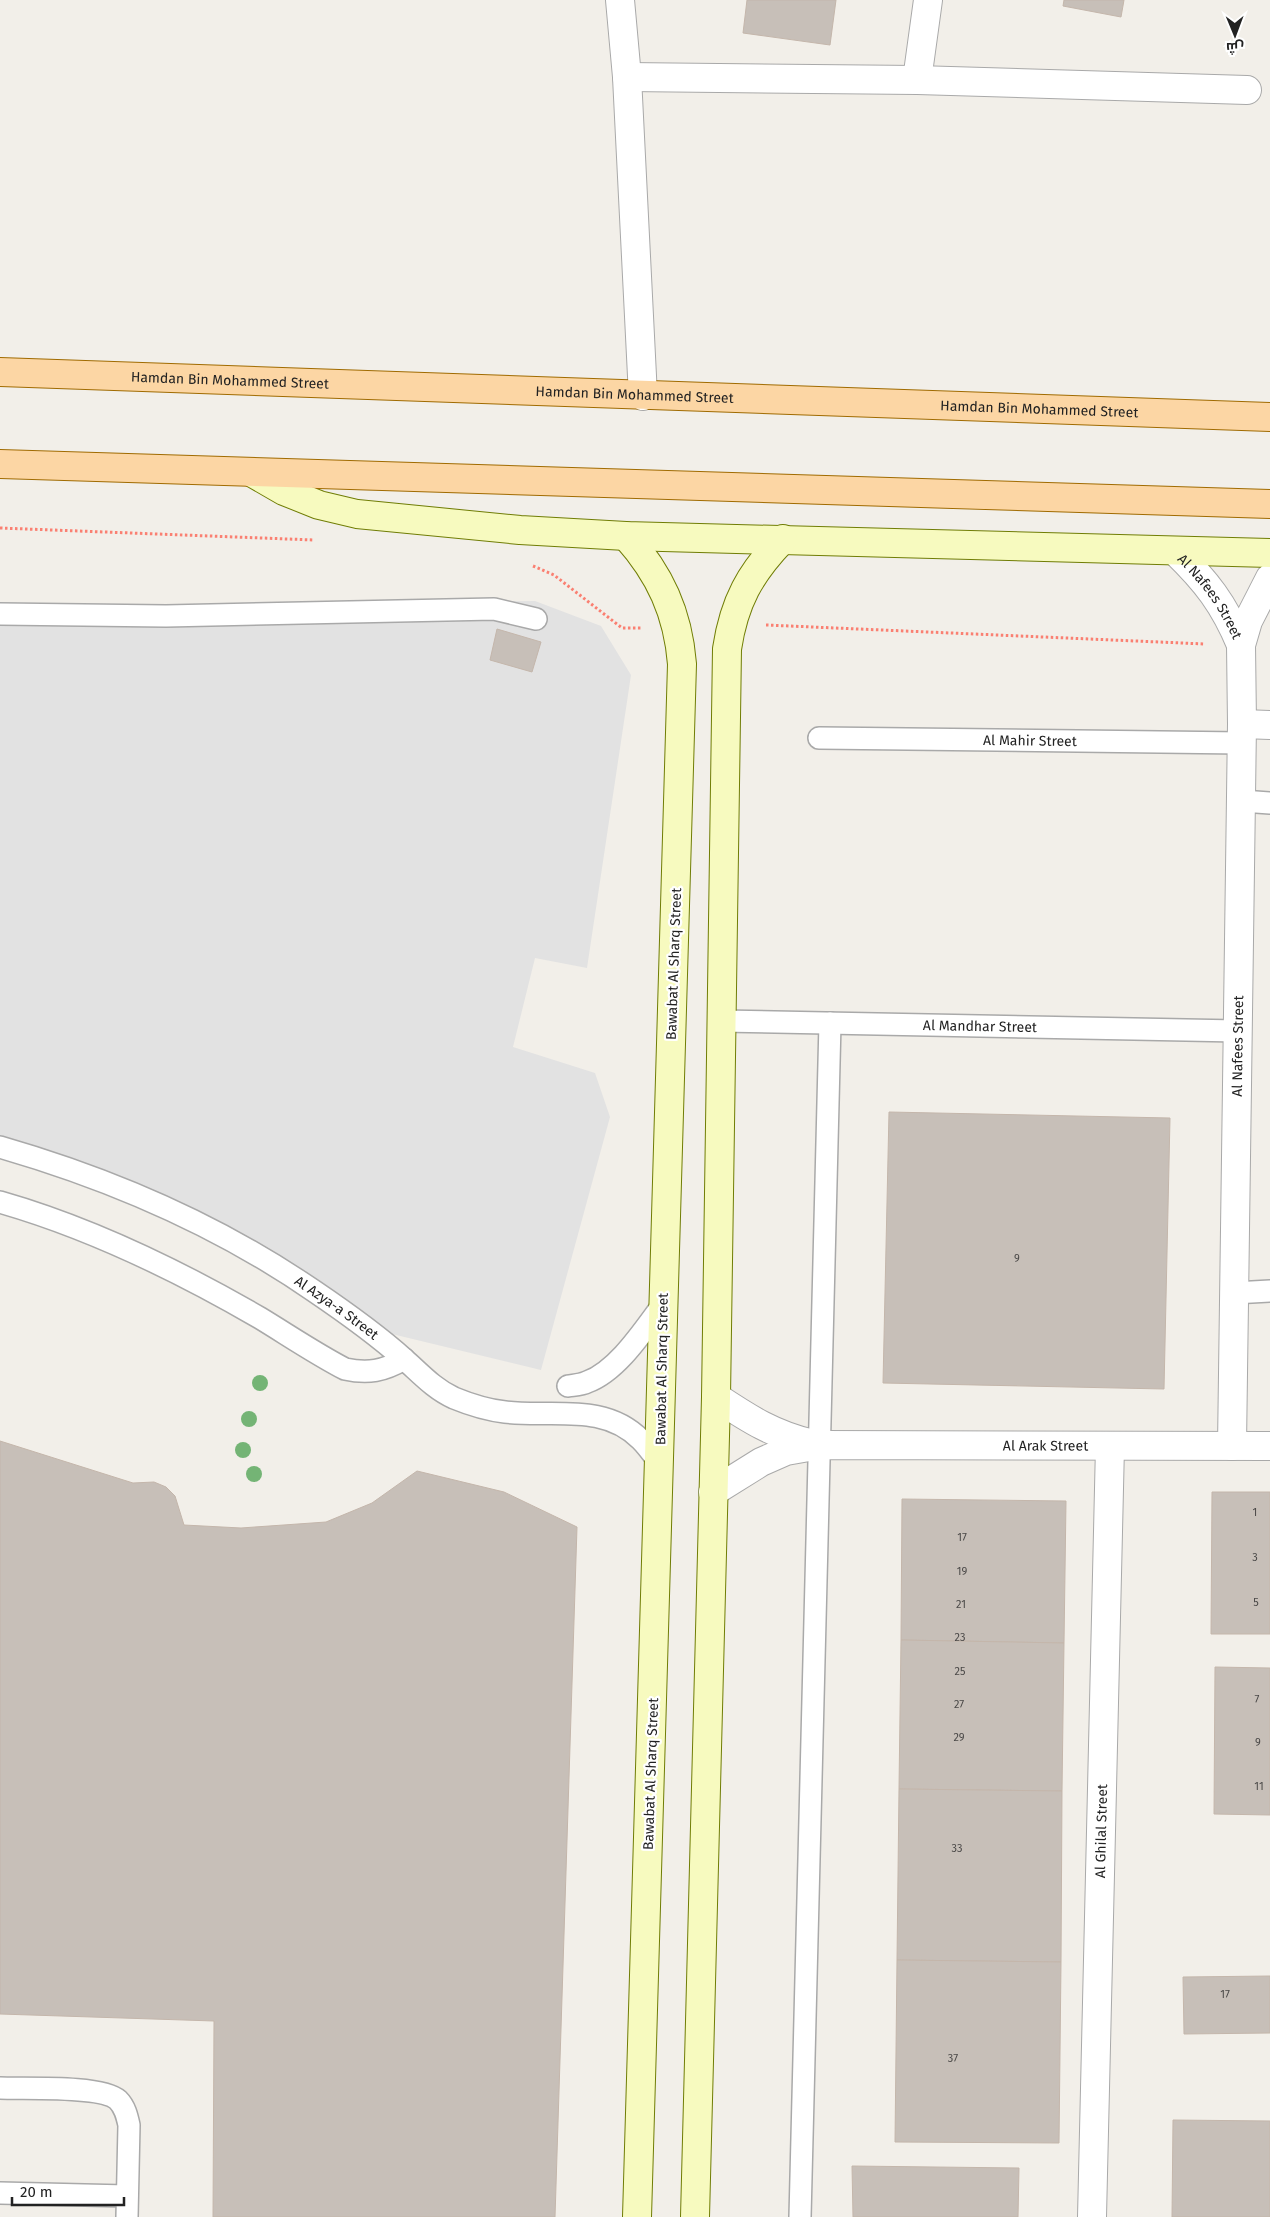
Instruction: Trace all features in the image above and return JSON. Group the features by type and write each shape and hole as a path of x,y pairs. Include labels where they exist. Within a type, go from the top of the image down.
{"main road":[{"name":"Hamdan Bin Mohammed Street","path":"0,372 1270,417"},
{"path":"0,464 1270,504"}],"street":[{"path":"620,0 627,77 642,396"},
{"path":"917,80 928,0"},
{"path":"627,77 917,80 1248,90"},
{"path":"251,472 284,491 320,505 357,514 520,530 626,536 1270,553"},
{"name":"Bawabat Al Sharq Street","path":"626,536 644,556 670,601 678,627 682,682 637,2217"},
{"path":"695,2217 716,1397 727,648 731,624 739,600 750,578 783,539"},
{"name":"Al Nafees Street","path":"1175,551 1195,570 1218,600 1228,615 1240,645"},
{"name":"Al Nafees Street","path":"1232,1446 1242,801 1240,645 1248,621 1270,578"},
{"name":"Al Mahir Street","path":"1242,734 1270,724"},
{"name":"Al Arak Street","path":"716,1397 764,1428 787,1438 820,1445"},
{"name":"Al Arak Street","path":"713,1492 761,1462 786,1451 820,1445 1270,1446"},
{"name":"Al Ghilal Street","path":"1092,2217 1110,1446"}],"lane":[{"path":"0,614 166,616 494,610 536,619"},
{"name":"Al Mahir Street","path":"819,738 1242,734"},
{"path":"1242,801 1270,803"},
{"name":"Al Mandhar Street","path":"721,1021 1238,1032"},
{"path":"800,2217 830,1023"},
{"name":"Al Azya-a Street","path":"0,1147 105,1181 159,1203 211,1229 263,1258 313,1290 404,1358 442,1393 473,1406 506,1412 587,1414 616,1423 641,1439 660,1463"},
{"path":"0,1202 75,1228 130,1251 259,1318 345,1369 360,1372 376,1372 391,1367 404,1358"},
{"path":"1234,1293 1270,1291"},
{"path":"568,1386 586,1383 597,1377 616,1361 635,1341 664,1303"},
{"path":"0,2088 91,2091 106,2093 118,2100 126,2112 129,2124 127,2217"},
{"path":"0,2193 127,2196"}],"path":[{"path":"0,528 322,541"},
{"path":"531,565 554,575 622,628 678,627"},
{"path":"731,624 1240,645"}],"shaded area":[{"path":"535,601 601,626 631,675 587,968 535,958 513,1047 595,1073 610,1117 541,1370 392,1334 202,1213 0,1137 0,607"}],"building":[{"path":"747,0 836,0 830,45 743,33"},
{"path":"1064,0 1124,0 1121,17 1063,6"},
{"path":"497,629 541,642 532,672 490,660"},
{"path":"889,1112 1170,1118 1164,1389 883,1383"},
{"path":"0,1441 133,1483 154,1482 166,1487 175,1496 184,1525 241,1528 326,1522 372,1503 417,1471 504,1492 577,1527 555,2217 213,2217 214,2021 0,2014"},
{"path":"1212,1492 1270,1492 1270,1634 1211,1634"},
{"path":"902,1499 1066,1501 1064,1643 901,1640"},
{"path":"901,1640 1064,1643 1062,1791 899,1789"},
{"path":"1215,1667 1270,1668 1270,1815 1214,1814"},
{"path":"899,1789 1062,1791 1061,1962 897,1960"},
{"path":"897,1960 1061,1962 1059,2143 895,2142"},
{"path":"1270,1976 1270,2033 1184,2034 1183,1977"},
{"path":"1173,2120 1270,2121 1270,2217 1172,2217"},
{"path":"852,2166 1019,2168 1018,2217 853,2217"}]}
